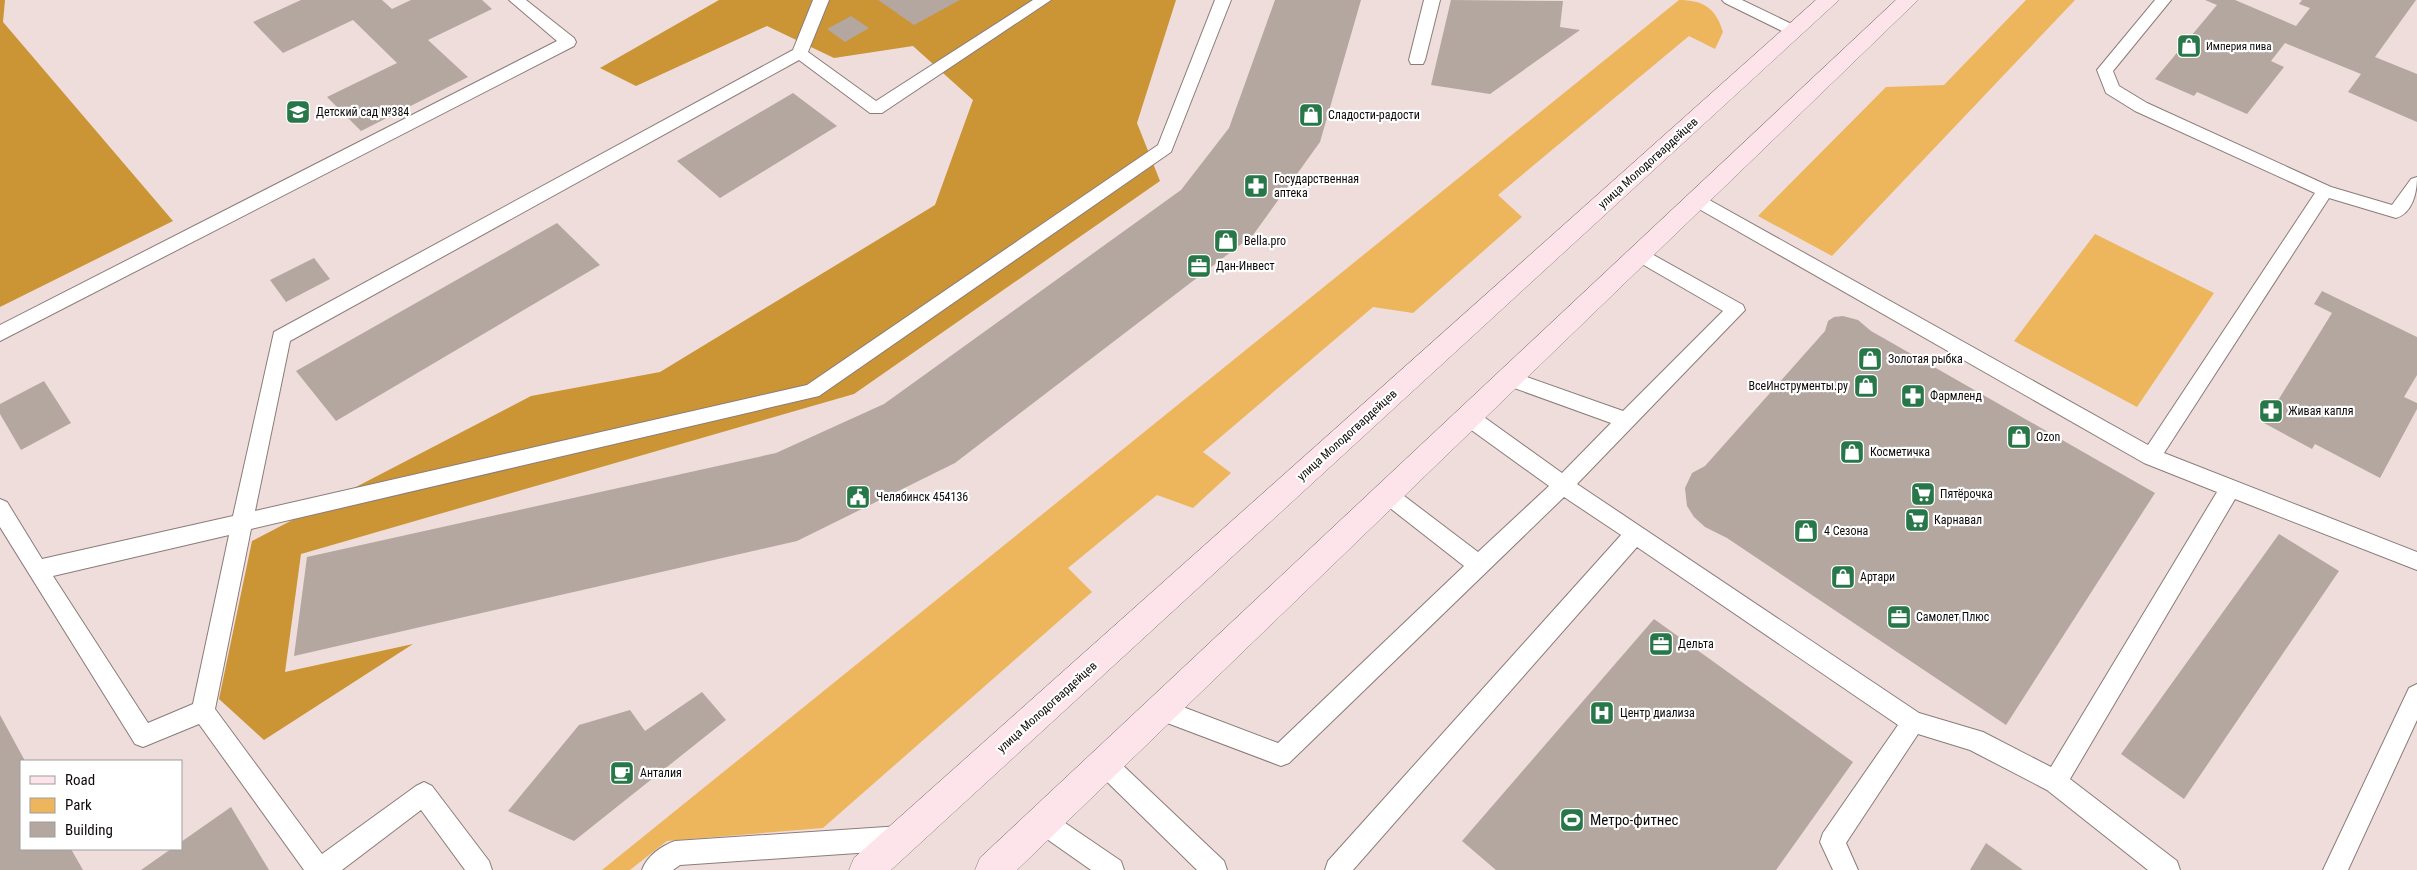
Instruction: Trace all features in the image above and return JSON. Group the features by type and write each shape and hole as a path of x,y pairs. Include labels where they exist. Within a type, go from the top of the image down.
{"main road":[{"name":"улица Молодогвардейцев","path":"866,870 1829,0"},
{"path":"992,870 1908,0"}],"lane":[{"path":"0,334 568,42 518,0"},
{"path":"480,870 424,794 320,870 203,711 281,337 800,53 821,0"},
{"path":"800,53 876,109 1043,0"},
{"path":"37,570 812,391 1166,148 1223,0"},
{"path":"1417,60 1432,0"},
{"path":"1730,0 1794,31"},
{"path":"2164,0 2105,70 2112,89 2140,107 2326,191 2396,212 2417,183"},
{"path":"2151,457 2326,191"},
{"path":"1698,201 2151,457 2417,561"},
{"path":"1162,710 1281,755 1563,486 1736,310 1641,255"},
{"path":"1510,379 1627,421"},
{"path":"1470,418 1563,486 1912,722 1975,740 2055,782 2168,870"},
{"path":"2055,782 2230,488"},
{"path":"1388,494 1479,565"},
{"path":"0,508 37,570 143,736 203,711"},
{"path":"1336,870 1635,534"},
{"path":"2335,870 2417,695"},
{"path":"1846,870 1832,842 1912,722"},
{"path":"1105,764 1215,870"},
{"path":"1043,822 1112,870"},
{"path":"654,870 675,853 902,838"}],"green space":[{"path":"1679,0 1702,4 1717,17 1723,32 1715,49 1689,36 1498,195 1522,217 1413,313 1373,307 1203,452 1231,473 1193,508 1157,495 1068,568 1092,592 823,828 667,841 630,870 602,870"},
{"path":"2026,0 2075,0 1832,256 1758,216 1886,87 1944,85"},
{"path":"2095,234 2214,293 2137,407 2014,341"}],"shaded area":[{"path":"0,0 5,0 3,22 173,221 0,307"},
{"path":"719,0 1176,0 1137,123 1160,181 854,394 301,554 285,672 413,644 264,740 219,699 252,541 531,396 660,372 935,205 973,100 913,46 834,58 767,26 636,86 600,68"}],"building":[{"path":"301,0 382,0 392,9 411,0 482,0 492,9 428,40 468,77 361,131 327,97 397,63 353,20 283,53 253,22"},
{"path":"878,0 960,0 914,25"},
{"path":"1275,0 1361,0 1320,142 1253,235 955,463 797,541 294,656 307,557 776,453 884,404 1181,190 1229,128"},
{"path":"1451,0 1563,1 1560,27 1580,30 1490,94 1431,85"},
{"path":"2205,0 2235,0 2296,26 2310,8 2299,4 2302,0 2416,0 2375,57 2417,74 2417,122 2348,92 2361,74 2285,43 2271,61 2284,67 2247,114 2197,92 2194,96 2155,79 2217,5"},
{"path":"851,16 869,28 845,42 827,29"},
{"path":"793,93 837,126 720,198 677,161"},
{"path":"557,223 600,265 336,421 296,371"},
{"path":"314,258 330,279 286,302 270,280"},
{"path":"2322,291 2417,337 2417,375 2404,397 2417,403 2417,409 2380,478 2315,444 2312,449 2264,423 2332,313 2314,304"},
{"name":"Карнавал","path":"1843,316 1858,320 1871,331 2155,493 2006,725 1727,538 1705,527 1694,517 1687,506 1685,488 1692,473 1705,466 1825,331 1828,321 1834,317"},
{"path":"44,381 71,423 21,450 0,414 0,404"},
{"path":"2279,534 2339,571 2184,799 2121,754"},
{"path":"1654,619 1853,762 1776,870 1496,870 1462,841"},
{"path":"702,692 726,720 574,841 508,811 579,725 630,710 645,731"},
{"path":"0,715 24,760 20,760 20,850 72,850 83,870 0,870"},
{"path":"231,807 269,870 141,870 170,850 182,850 182,841"},
{"path":"1986,843 2023,870 1970,870"}],"place":[{"name":"Империя пива","path":"2189,46"},
{"name":"Детский сад №384","path":"298,112"},
{"name":"Сладости-радости","path":"1311,115"},
{"name":"Государственная аптека","path":"1256,186"},
{"name":"Bella.pro","path":"1226,241"},
{"name":"Дан-Инвест","path":"1199,266"},
{"name":"Золотая рыбка","path":"1870,359"},
{"name":"ВсеИнструменты.ру","path":"1866,386"},
{"name":"Фармленд","path":"1913,396"},
{"name":"Живая капля","path":"2271,411"},
{"name":"Ozon","path":"2019,437"},
{"name":"Косметичка","path":"1852,452"},
{"name":"Пятёрочка","path":"1923,494"},
{"name":"Челябинск 454136","path":"858,497"},
{"name":"Карнавал","path":"1917,520"},
{"name":"4 Сезона","path":"1806,531"},
{"name":"Артари","path":"1843,577"},
{"name":"Самолет Плюс","path":"1899,617"},
{"name":"Дельта","path":"1661,644"},
{"name":"Центр диализа","path":"1602,713"},
{"name":"Анталия","path":"622,773"},
{"name":"Метро-фитнес","path":"1572,820"}]}
